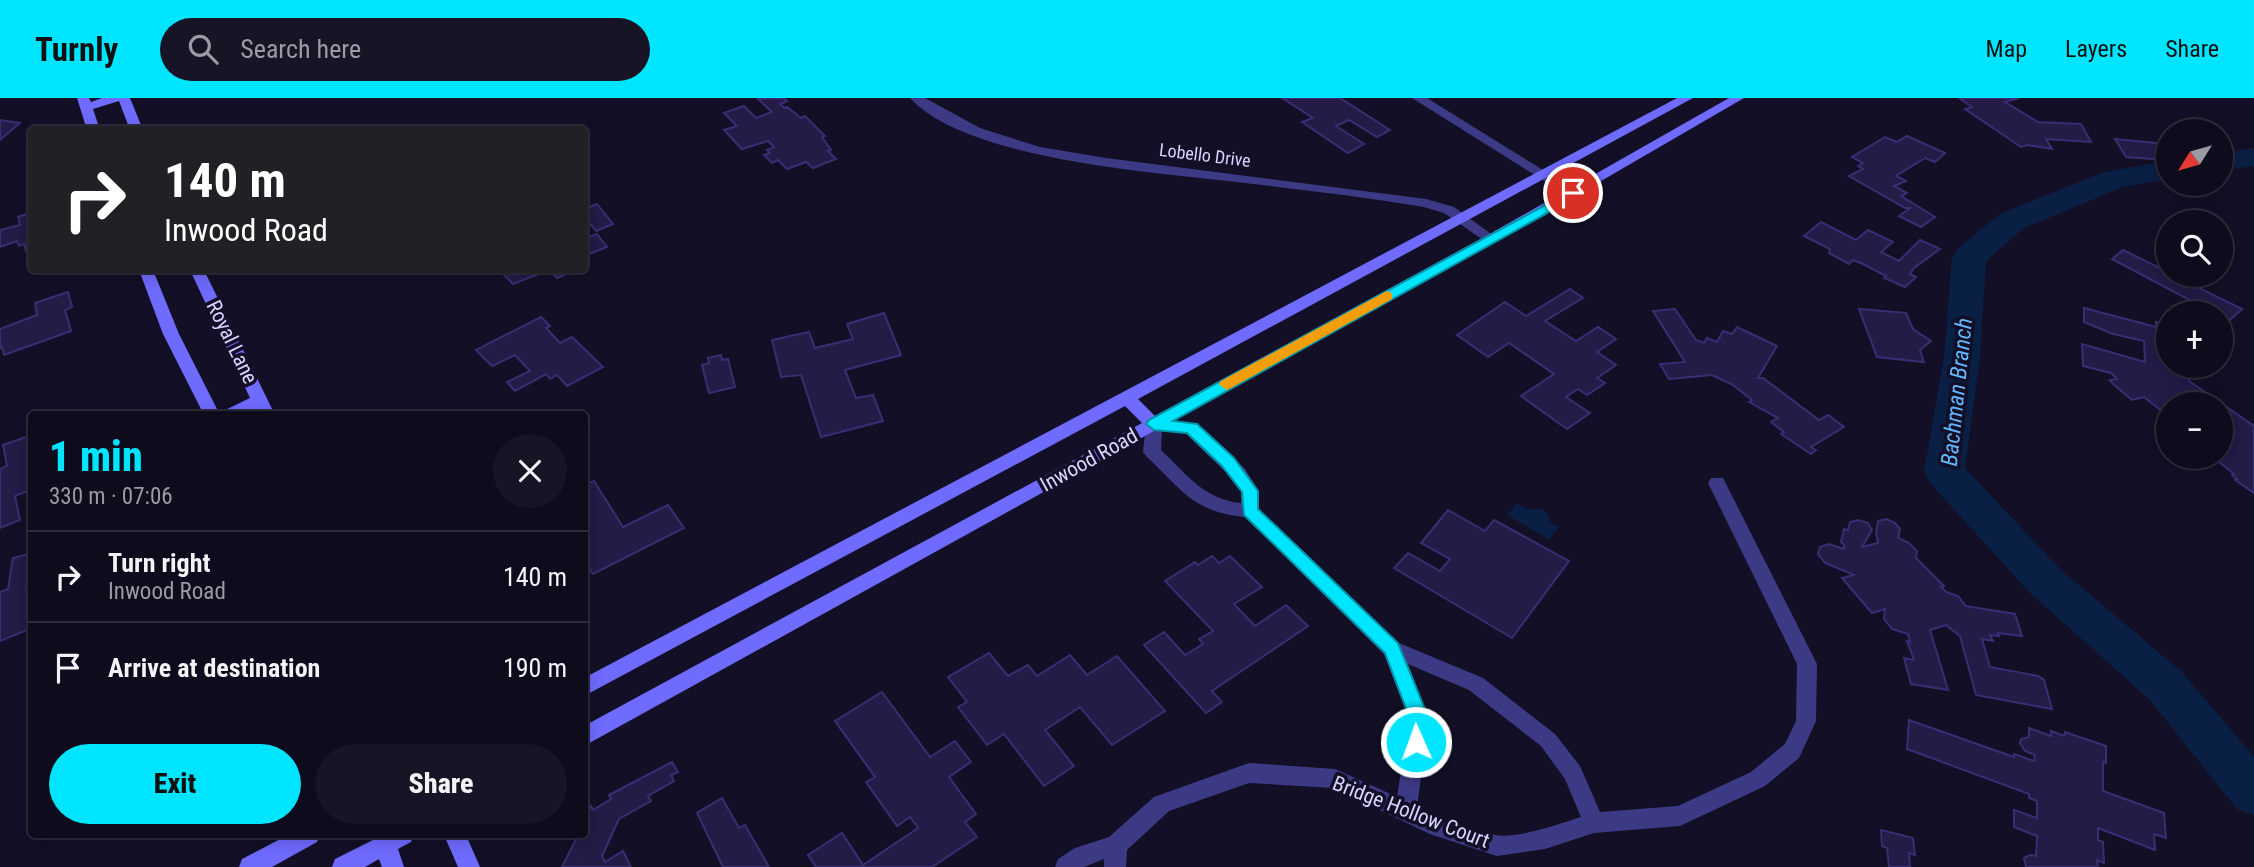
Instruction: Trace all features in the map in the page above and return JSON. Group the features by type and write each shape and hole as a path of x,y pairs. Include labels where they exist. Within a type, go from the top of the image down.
{"main road":[{"path":"93,126 85,102 116,98"},
{"path":"124,98 135,126"},
{"name":"Inwood Road","path":"588,686 1688,98"},
{"name":"Inwood Road","path":"588,735 1491,239 1738,98"},
{"path":"147,273 171,334 210,411"},
{"name":"Royal Lane","path":"198,273 264,408"},
{"path":"1126,398 1154,424"},
{"path":"250,867 303,838"},
{"path":"343,867 390,838 393,867"},
{"path":"456,838 469,867"}],"street":[{"name":"Lobello Drive","path":"916,98 969,129 1020,147 1080,159 1405,199 1449,210 1491,239"},
{"path":"1418,98 1573,193"},
{"path":"1250,511 1250,491 1239,474 1191,428 1154,424 1152,452 1202,499 1220,508 1250,511 1392,649 1476,684 1548,740 1573,773 1594,823"},
{"name":"Bridge Hollow Court","path":"1116,856 1162,804 1249,773 1335,779 1438,827 1497,846 1545,839 1594,823 1679,816 1758,779 1791,751 1806,721 1807,664 1717,483"},
{"path":"1392,649 1419,719 1406,810"},
{"path":"1066,867 1083,855 1116,856"}],"water":[{"path":"1517,503 1527,509 1542,509 1549,515 1549,522 1559,527 1549,540 1507,515"}],"building":[{"path":"784,98 787,101 780,104 801,118 805,116 825,136 822,137 831,150 828,151 836,159 813,168 806,162 787,169 778,160 772,163 764,155 770,153 767,150 774,147 768,141 742,149 724,130 737,126 724,113 744,106 756,118 772,112 758,99"},
{"path":"1282,98 1340,98 1390,130 1377,137 1349,120 1336,126 1364,144 1348,153 1302,122 1313,118"},
{"path":"1959,98 2019,98 2005,102 2038,122 2081,124 2091,142 2046,139 2052,149 2027,145 2021,147 1965,109 1972,107"},
{"path":"0,120 20,123 0,140"},
{"path":"1907,136 1945,153 1935,162 1925,158 1896,176 1906,181 1894,186 1907,193 1901,196 1935,217 1921,227 1899,216 1910,208 1905,208 1849,176 1863,169 1858,166 1863,163 1852,157 1885,137 1897,142"},
{"path":"2115,139 2156,143 2156,159 2126,157"},
{"path":"597,204 613,224 596,231 588,221 588,207"},
{"path":"28,213 28,251 24,244 19,246 17,241 0,247 0,230 20,225 18,217"},
{"path":"1821,222 1856,240 1868,230 1893,242 1881,252 1899,261 1920,240 1940,249 1914,268 1910,274 1916,277 1905,287 1884,278 1886,276 1863,264 1853,260 1849,264 1829,253 1830,249 1804,236"},
{"path":"597,234 607,247 588,254 588,237"},
{"path":"2123,250 2156,266 2156,282 2112,259"},
{"path":"502,273 541,273 513,284"},
{"path":"552,273 570,273 557,278"},
{"path":"2165,287 2197,287 2226,301 2191,301"},
{"path":"1570,289 1583,298 1545,321 1576,341 1598,327 1616,339 1597,352 1616,365 1597,378 1605,383 1587,395 1578,389 1566,397 1590,413 1567,429 1521,396 1554,374 1509,343 1488,357 1457,335 1505,302 1526,316"},
{"path":"68,292 72,307 65,310 71,331 4,355 2,347 0,348 0,329 37,315 35,303"},
{"path":"2233,305 2242,309 2233,317"},
{"path":"2084,308 2156,327 2156,378 2189,378 2189,381 2205,392 2156,392 2156,406 2144,397 2132,400 2113,384 2110,380 2117,379 2111,373 2083,366 2082,344 2145,362 2144,341 2113,334 2084,322"},
{"path":"1675,309 1696,340 1704,343 1707,338 1717,342 1723,331 1732,334 1737,327 1777,346 1758,378 1763,378 1819,420 1828,415 1844,427 1811,447 1816,450 1811,454 1781,434 1784,432 1771,422 1778,418 1749,402 1752,400 1733,385 1712,375 1669,379 1660,364 1685,362 1653,311"},
{"path":"1859,309 1906,313 1913,329 1931,341 1920,350 1924,362 1877,357"},
{"path":"884,313 901,355 845,370 856,398 873,395 883,421 821,437 801,375 781,377 772,340 809,332 815,348 853,339 847,324"},
{"path":"541,317 550,326 546,328 560,343 572,337 603,367 567,386 557,375 550,379 546,374 515,391 507,382 530,371 515,355 492,366 476,350"},
{"path":"721,355 722,360 728,359 735,387 709,393 702,365 709,363 708,358"},
{"path":"2233,411 2254,426 2254,493 2235,480 2237,479 2232,475 2234,474 2228,469 2233,469"},
{"path":"28,436 28,491 15,496 20,520 0,528 0,469 7,466 3,445"},
{"path":"594,481 623,527 668,505 684,528 593,574 588,566 588,483"},
{"path":"1448,510 1485,531 1494,520 1569,561 1512,638 1394,568 1408,553 1440,571 1450,559 1421,543"},
{"path":"1886,519 1900,529 1898,538 1917,551 1916,558 1944,586 1941,587 1946,592 1958,596 1966,606 2015,614 2022,636 1998,633 1999,636 1990,635 1993,641 1982,639 1990,667 2038,676 2044,680 2052,709 1976,695 1960,636 1946,625 1930,630 1948,690 1911,684 1904,658 1914,660 1907,641 1910,642 1908,634 1892,629 1884,619 1885,609 1872,613 1842,578 1854,575 1825,563 1818,554 1820,547 1829,544 1844,549 1841,542 1844,529 1848,530 1850,522 1858,520 1868,523 1872,530 1862,547 1878,543 1878,521"},
{"path":"28,554 28,630 0,641 0,592 8,589 13,558"},
{"path":"1212,556 1219,563 1230,556 1262,587 1234,604 1255,626 1286,605 1308,626 1212,691 1222,702 1206,713 1144,645 1164,632 1185,655 1203,644 1199,639 1213,631 1165,581 1195,562 1198,565"},
{"path":"989,653 1008,676 1028,665 1037,676 1070,655 1087,675 1117,656 1165,711 1112,745 1080,707 1045,730 1074,766 1044,786 1004,734 987,745 958,707 967,702 948,677"},
{"path":"882,692 930,757 955,741 971,762 949,777 976,814 965,822 977,837 932,867 816,867 808,855 842,833 863,865 918,828 910,817 897,826 866,782 875,777 835,721"},
{"path":"1909,720 2014,757 2014,754 2034,761 2035,755 2025,751 2020,743 2021,739 2029,737 2029,728 2051,736 2051,731 2064,736 2065,732 2106,746 2103,791 2164,813 2166,838 2154,834 2155,850 2098,828 2098,840 2103,842 2104,863 2097,860 2098,867 2026,867 2024,858 2036,856 2037,836 2014,827 2014,810 2037,818 2037,801 2029,798 2029,794 1907,749"},
{"path":"672,762 678,772 671,775 674,781 648,796 651,801 619,819 602,856 605,862 623,851 631,867 562,867 576,838 588,838 588,812 591,806 593,810 611,799 609,795"},
{"path":"722,798 739,828 745,825 769,867 723,867 697,813"},
{"path":"1881,830 1913,838 1915,855 1909,853 1910,867 1889,867 1887,848 1882,846"}],"waterway":[{"name":"Bachman Branch","path":"2233,160 2254,157"},
{"name":"Bachman Branch","path":"2156,172 2115,179 2012,221 1969,257 1962,357 1944,472 2045,581 2166,686 2254,793"}],"slow traffic":[{"path":"1226,384 1387,296"}],"route":[{"path":"1416,742 1419,719 1392,649 1250,511 1250,491 1228,462 1191,428 1154,424 1573,193"}]}
